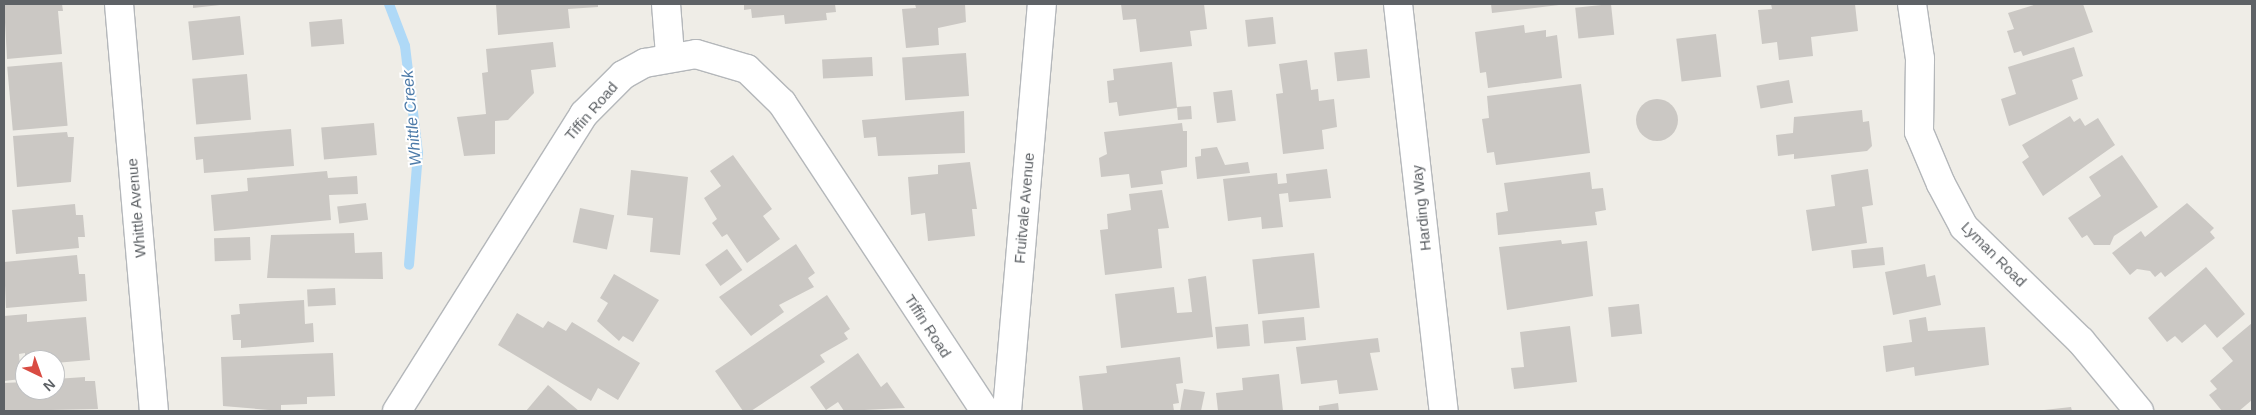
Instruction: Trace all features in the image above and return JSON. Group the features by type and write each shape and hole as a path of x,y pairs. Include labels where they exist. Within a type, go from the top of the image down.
{"street":[{"name":"Whittle Avenue","path":"119,4 154,411"},
{"path":"666,4 670,56"},
{"name":"Fruitvale Avenue","path":"1007,411 1042,4"},
{"name":"Harding Way","path":"1398,4 1444,411"},
{"name":"Lyman Road","path":"1912,4 1920,59 1919,132 1940,184 1964,227 2081,341 2139,411"},
{"name":"Tiffin Road","path":"397,411 584,114 624,75 670,56 721,58 746,69 766,84 985,411"}],"building":[{"path":"4,4 62,4 63,11 58,11 62,54 7,59"},
{"path":"193,4 220,4 220,5 193,8"},
{"path":"496,4 598,4 598,7 568,9 570,28 498,35"},
{"path":"744,4 835,4 836,12 826,13 827,20 785,24 784,15 752,18 751,9 744,10"},
{"path":"915,4 965,4 966,22 938,28 939,45 906,48 902,9 916,8"},
{"path":"1121,4 1204,4 1207,29 1190,31 1192,46 1140,52 1136,19 1123,20"},
{"path":"1491,4 1558,4 1559,5 1492,13"},
{"path":"1611,4 1614,35 1578,39 1575,8"},
{"path":"1771,4 1855,4 1858,31 1811,37 1813,56 1779,60 1777,42 1762,44 1758,10 1772,9"},
{"path":"2037,4 2083,4 2093,32 2023,56 2021,51 2014,53 2007,31 2014,29 2008,13"},
{"path":"240,16 244,55 192,60 188,21"},
{"path":"1273,17 1276,44 1248,47 1245,20"},
{"path":"342,19 344,44 311,47 309,22"},
{"path":"1524,25 1525,33 1546,30 1546,37 1557,35 1562,78 1488,88 1486,72 1480,73 1475,32"},
{"path":"1716,34 1721,77 1682,82 1676,39"},
{"path":"553,42 556,67 531,70 534,93 508,120 495,121 495,154 464,156 457,117 486,114 482,73 488,72 486,49"},
{"path":"2074,47 2083,76 2072,80 2078,99 2009,126 2001,99 2016,94 2008,67"},
{"path":"1367,49 1370,78 1337,81 1334,52"},
{"path":"966,53 969,96 905,100 902,57"},
{"path":"872,57 873,76 823,79 822,60"},
{"path":"1307,60 1311,90 1318,89 1319,101 1334,99 1337,127 1322,130 1324,149 1283,154 1276,94 1283,93 1279,64"},
{"path":"62,62 68,126 13,131 7,67"},
{"path":"1172,62 1177,108 1119,116 1117,102 1109,103 1107,81 1114,80 1113,69"},
{"path":"247,74 251,120 196,125 192,79"},
{"path":"1789,80 1793,103 1760,108 1757,86"},
{"path":"1581,84 1590,153 1496,165 1494,152 1487,153 1482,119 1489,118 1487,96"},
{"path":"1232,90 1236,121 1217,123 1213,92"},
{"path":"1657,99 1672,105 1678,120 1672,135 1657,141 1642,135 1636,120 1642,105"},
{"path":"1191,106 1192,119 1178,120 1177,107"},
{"path":"1862,110 1863,122 1869,121 1872,146 1867,151 1794,159 1794,154 1778,156 1776,135 1793,133 1794,117"},
{"path":"964,111 965,153 878,156 876,137 864,138 862,120"},
{"path":"2070,116 2074,122 2080,118 2085,126 2098,118 2115,145 2043,196 2022,162 2029,157 2022,145"},
{"path":"374,123 377,155 324,159 321,128"},
{"path":"1182,123 1183,131 1187,131 1187,167 1161,171 1163,184 1131,188 1129,174 1101,177 1099,158 1107,154 1104,132"},
{"path":"291,129 294,166 204,173 203,159 196,160 194,137"},
{"path":"67,132 68,137 74,137 71,182 17,187 13,136"},
{"path":"1217,147 1225,165 1248,162 1250,173 1197,179 1195,157 1201,156 1201,149"},
{"path":"733,155 772,209 763,216 780,239 747,263 727,234 722,237 712,223 717,219 704,198 721,186 710,171"},
{"path":"2122,155 2158,207 2114,236 2110,245 2094,245 2087,235 2082,238 2068,218 2101,196 2089,177"},
{"path":"970,162 977,209 972,209 975,236 928,241 925,213 911,215 908,177 938,174 938,165"},
{"path":"1327,169 1331,198 1289,202 1288,193 1279,194 1283,227 1262,229 1261,217 1228,221 1223,179 1277,173 1278,184 1287,183 1286,174"},
{"path":"1868,169 1873,205 1862,207 1867,243 1812,251 1806,210 1835,206 1831,175"},
{"path":"631,170 688,177 680,255 650,252 653,218 627,215"},
{"path":"327,171 328,178 357,176 358,194 329,195 331,220 214,231 211,195 248,191 247,178"},
{"path":"1590,172 1592,189 1603,188 1606,210 1595,212 1597,225 1498,235 1496,213 1508,211 1504,183"},
{"path":"1162,190 1169,228 1158,229 1162,268 1105,275 1100,230 1108,229 1107,214 1131,210 1129,194"},
{"path":"366,203 368,220 339,223 337,207"},
{"path":"2187,203 2214,228 2210,232 2215,238 2165,277 2161,272 2155,277 2150,271 2137,269 2130,275 2112,253 2141,231 2145,237"},
{"path":"75,204 76,215 83,215 85,237 78,237 79,248 16,254 12,210"},
{"path":"580,208 614,215 607,250 573,242"},
{"path":"354,233 355,253 382,252 383,279 267,278 271,235"},
{"path":"250,237 251,260 215,261 214,238"},
{"path":"1561,240 1562,244 1587,241 1593,296 1507,310 1499,247"},
{"path":"796,244 815,273 808,278 814,287 779,305 784,312 751,336 719,297"},
{"path":"1883,247 1885,265 1853,268 1851,250"},
{"path":"727,249 742,270 720,286 705,265"},
{"path":"1314,253 1320,308 1258,314 1252,259"},
{"path":"77,255 79,274 85,274 87,301 6,308 4,262"},
{"path":"1925,264 1927,277 1935,275 1941,305 1893,315 1885,272"},
{"path":"2206,267 2245,314 2217,338 2205,324 2182,343 2175,336 2167,342 2148,318"},
{"path":"614,274 659,300 633,342 623,336 619,341 597,321 608,303 600,298"},
{"path":"1206,276 1213,337 1121,348 1115,294 1174,287 1177,313 1192,312 1188,279"},
{"path":"335,288 336,305 308,306 307,289"},
{"path":"827,295 850,329 844,333 848,339 820,355 825,362 751,411 743,411 715,371"},
{"path":"304,300 305,324 313,323 314,342 241,348 241,340 233,340 231,315 240,314 239,304"},
{"path":"1639,304 1642,334 1611,337 1608,307"},
{"path":"517,313 543,328 548,321 566,331 572,322 640,363 618,400 598,388 591,401 498,345"},
{"path":"27,314 27,322 86,317 90,360 65,362 65,350 15,350 15,380 4,381 4,316"},
{"path":"1304,317 1306,340 1264,344 1262,321"},
{"path":"1926,317 1928,331 1985,327 1989,365 1915,376 1914,367 1886,372 1883,346 1912,342 1909,320"},
{"path":"2252,323 2252,400 2239,411 2222,411 2209,395 2217,389 2210,381 2233,361 2222,348"},
{"path":"1248,324 1250,346 1217,349 1215,327"},
{"path":"1570,326 1577,382 1514,389 1511,368 1524,367 1520,332"},
{"path":"1378,338 1380,352 1370,353 1378,390 1339,394 1337,380 1301,384 1296,347"},
{"path":"333,353 335,396 307,397 307,404 281,405 281,411 223,406 221,357"},
{"path":"858,353 881,387 887,382 905,408 844,411 838,402 826,410 810,387"},
{"path":"1180,357 1183,383 1176,384 1179,403 1173,404 1174,411 1083,411 1079,376 1107,373 1106,366"},
{"path":"1279,374 1283,411 1218,411 1216,393 1243,390 1242,378"},
{"path":"85,377 85,381 95,381 98,409 4,411 4,383 15,382 15,400 65,400 65,378"},
{"path":"548,385 579,411 526,411"},
{"path":"1184,389 1205,392 1201,411 1180,411"},
{"path":"1338,403 1339,411 1319,411 1319,406"},
{"path":"2071,407 2072,411 2044,411 2044,410"}],"waterway":[{"name":"Whittle Creek","path":"389,4 405,46 418,153 409,265"}]}
